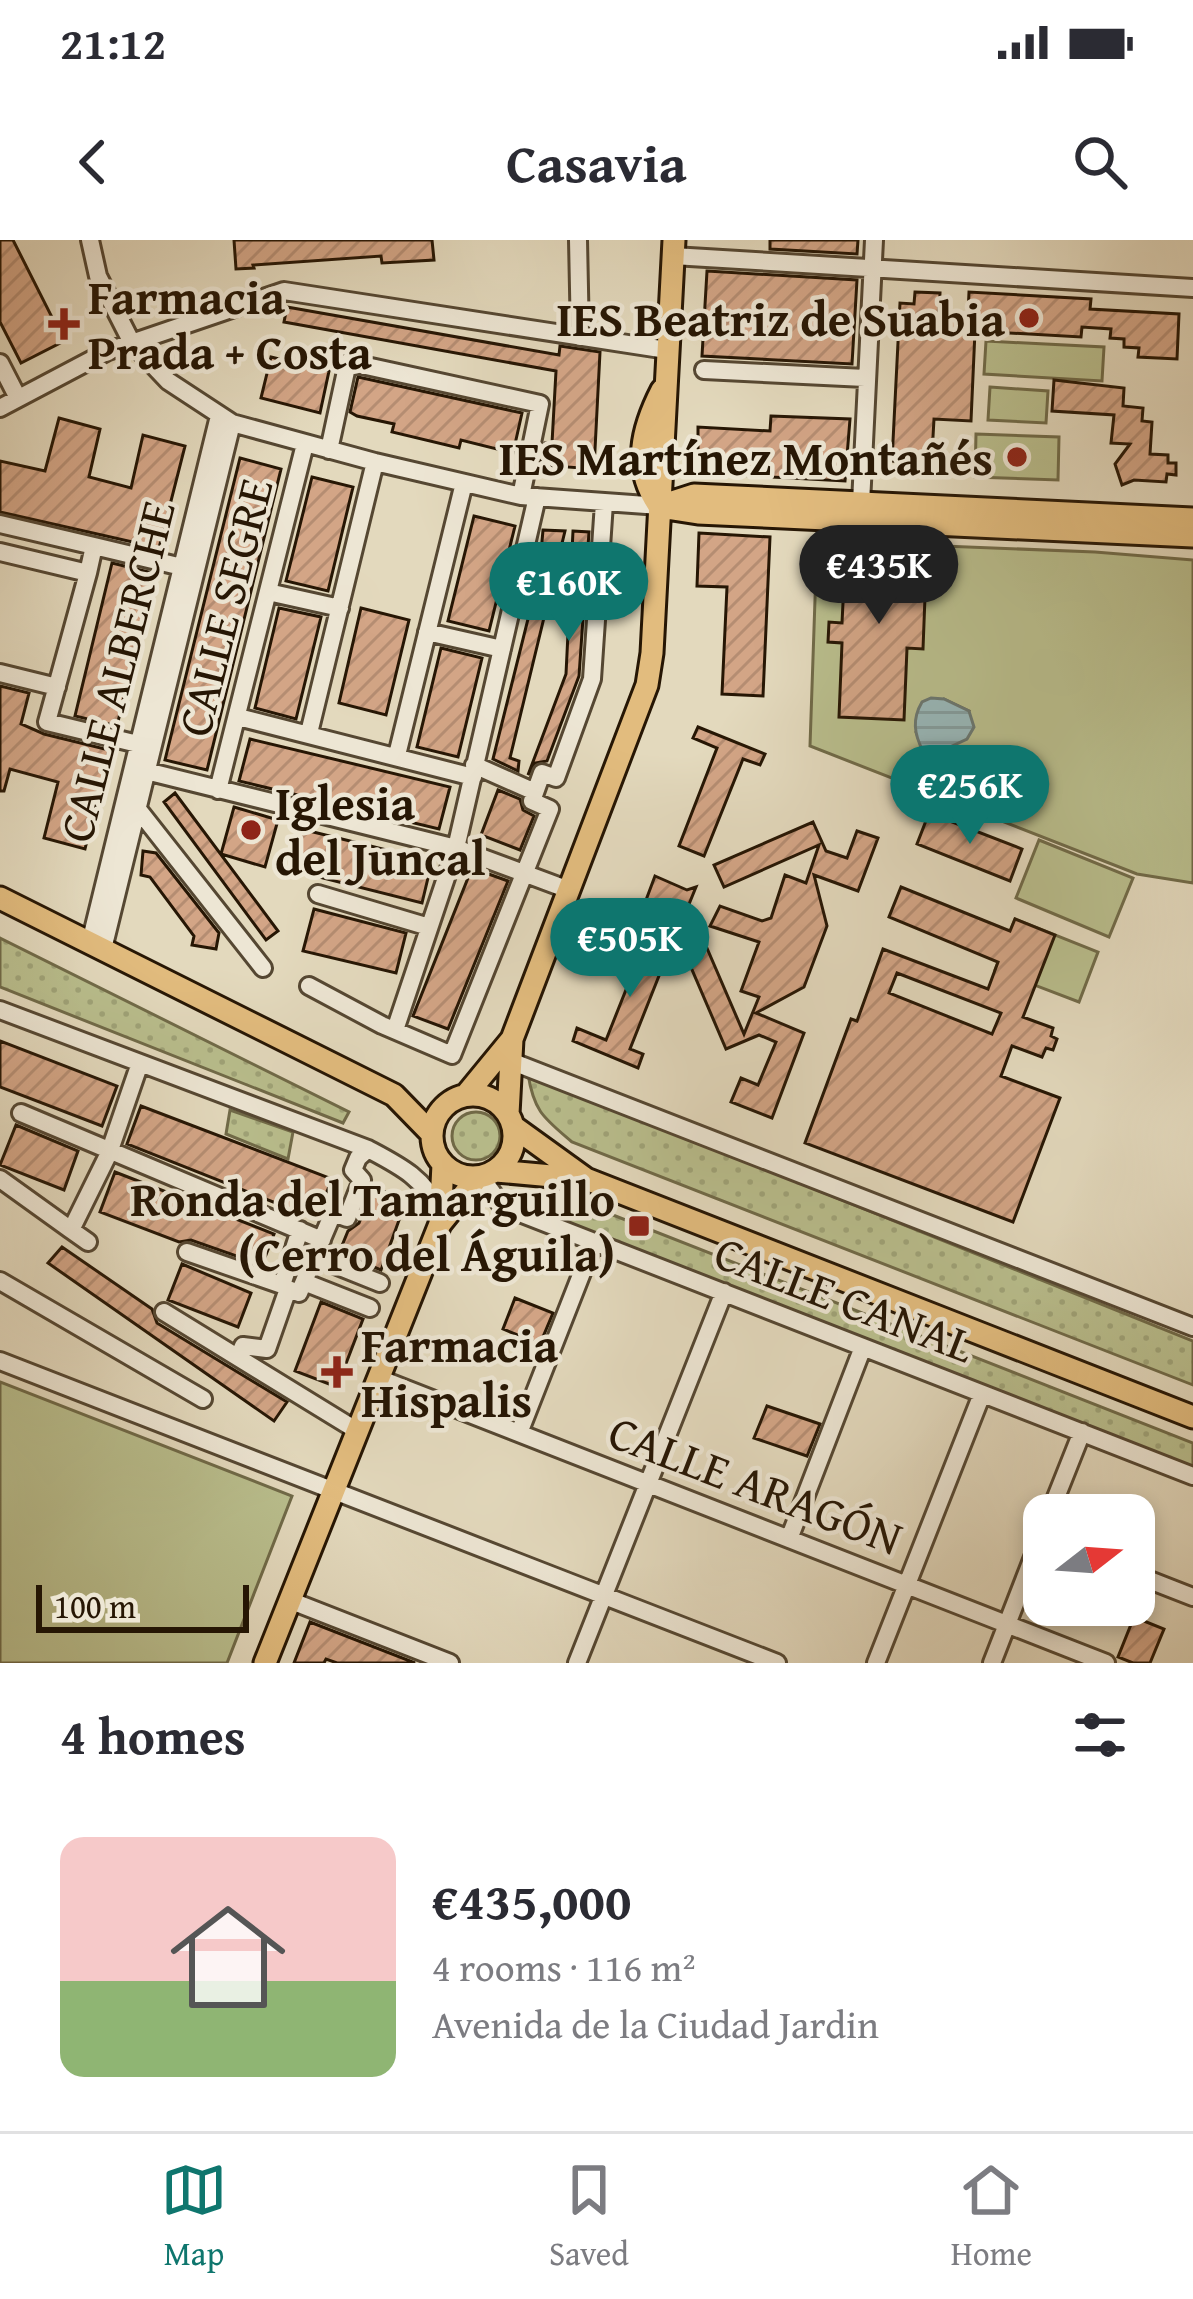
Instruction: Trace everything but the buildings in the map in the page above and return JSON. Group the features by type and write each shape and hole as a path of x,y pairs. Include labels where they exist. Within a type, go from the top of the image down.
{"main road":[{"path":"441,1218 508,1159 514,1144 512,1051 647,685 673,248"},
{"path":"660,506 694,495 1193,519"},
{"path":"660,506 698,513 1193,536"},
{"path":"0,898 394,1095 432,1134 443,1164 441,1218 265,1663"},
{"path":"432,1134 434,1122 512,1051"},
{"path":"394,1095 482,1096 586,1179 1193,1417"},
{"path":"443,1164 459,1175 586,1179"}],"street":[{"path":"90,240 98,276 131,343 168,381 225,420 375,462 529,497 660,506"},
{"path":"578,240 580,337"},
{"path":"861,503 874,240"},
{"path":"673,248 873,268 1193,288"},
{"path":"0,408 108,351 284,291 667,350"},
{"path":"329,450 348,362 540,404 502,649 456,848 395,1030"},
{"path":"0,363 18,398"},
{"path":"704,370 865,378"},
{"name":"CALLE ALBERCHE","path":"96,946 146,771 145,746 182,567 225,420"},
{"name":"CALLE ALBERCHE","path":"96,946 225,420"},
{"name":"CALLE SEGRE","path":"218,790 304,444"},
{"path":"309,734 375,462"},
{"path":"397,755 464,483"},
{"path":"309,986 452,1055 550,808 532,801 542,773 556,778 592,679 604,502"},
{"path":"0,524 182,567"},
{"path":"94,546 47,722 145,746"},
{"path":"0,552 88,573"},
{"path":"268,592 340,608"},
{"path":"427,632 502,649"},
{"path":"0,673 57,687"},
{"path":"238,717 473,771 535,792"},
{"path":"146,771 456,848 569,890"},
{"path":"136,808 262,968"},
{"path":"318,894 429,927"},
{"path":"0,1010 368,1150 410,1171 429,1189 441,1218"},
{"path":"512,1051 1193,1327"},
{"path":"71,1230 109,1153 140,1063"},
{"path":"21,1113 300,1230 318,1249 380,1283"},
{"path":"291,1285 318,1249 333,1214 347,1218 362,1180 353,1170 368,1150"},
{"path":"410,1171 443,1164"},
{"name":"CALLE CANAL","path":"485,1175 502,1206 1193,1476"},
{"path":"0,1179 88,1242"},
{"path":"261,1370 291,1285 300,1230"},
{"path":"519,1433 594,1242"},
{"path":"187,1252 370,1308"},
{"path":"0,1281 203,1399"},
{"path":"578,1663 724,1292"},
{"path":"164,1312 356,1430"},
{"path":"239,1355 243,1346 266,1349"},
{"path":"789,1539 863,1347"},
{"path":"0,1361 777,1663"},
{"name":"CALLE ARAGÓN","path":"378,1378 1106,1663"},
{"path":"876,1663 982,1394"},
{"path":"1057,1494 1082,1432"},
{"path":"1155,1582 1193,1597"},
{"path":"992,1663 1023,1584"},
{"path":"289,1600 450,1663"}],"green space":[{"path":"986,341 1104,347 1102,381 984,374"},
{"path":"990,387 1048,391 1046,423 988,420"},
{"name":"IES Martínez Montañés","path":"976,434 1059,437 1058,480 975,477"},
{"path":"817,541 1193,560 1193,883 1137,874 810,746","holes":["944,699 969,711 950,748 931,754 923,751 916,732"]},
{"path":"1039,840 1133,878 1109,937 1016,898"},
{"path":"1015,919 1098,952 1079,1002 995,970"},
{"path":"0,938 349,1112 343,1123 0,987"},
{"path":"528,1074 1193,1341 1193,1385 572,1142 542,1113"},
{"path":"230,1110 293,1132 288,1159 226,1134"},
{"path":"476,1112 493,1119 500,1136 493,1153 476,1160 459,1153 452,1136 459,1119"},
{"path":"557,1193 1193,1443 1193,1469 506,1200"},
{"path":"0,1382 292,1496 227,1663 0,1663"}],"water":[{"path":"931,698 969,711 974,727 967,739 939,752 923,751 916,733 919,708"}],"place":[{"name":"IES Beatriz de Suabia","path":"1029,318"},
{"name":"Farmacia Prada + Costa","path":"64,324"},
{"name":"IES Martínez Montañés","path":"1017,457"},
{"name":"Iglesia del Juncal","path":"251,830"},
{"name":"Ronda del Tamarguillo (Cerro del Águila)","path":"639,1226"},
{"name":"Farmacia Hispalis","path":"337,1372"}]}
